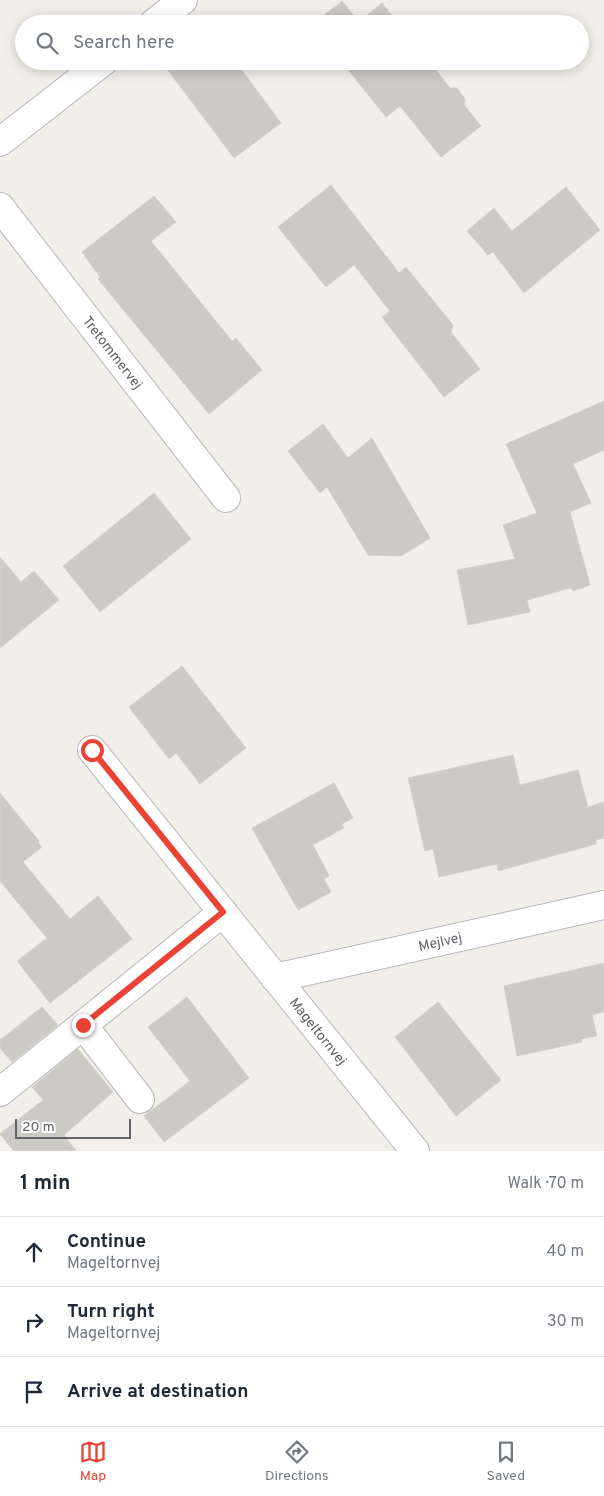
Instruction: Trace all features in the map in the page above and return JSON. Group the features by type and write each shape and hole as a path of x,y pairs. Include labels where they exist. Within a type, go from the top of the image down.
{"street":[{"path":"165,15 184,0"},
{"path":"0,142 92,70"},
{"name":"Tretommervej","path":"0,206 226,498"},
{"name":"Mageltornvej","path":"92,750 415,1151"},
{"name":"Mejlvej","path":"275,978 604,905"},
{"path":"0,1092 223,912"},
{"path":"83,1025 140,1099"}],"building":[{"path":"342,1 353,15 324,15"},
{"path":"382,3 392,15 367,15"},
{"path":"168,70 242,70 281,123 234,158"},
{"path":"348,70 436,70 450,88 457,88 465,99 464,105 481,126 441,157 400,106 386,117"},
{"path":"331,185 399,273 406,267 453,325 451,332 480,369 444,397 382,317 390,311 354,265 326,287 278,227"},
{"path":"566,187 600,230 524,293 493,252 488,255 467,231 494,208 512,231"},
{"path":"154,196 176,222 151,241 232,341 236,338 262,370 209,414 98,279 100,277 82,252"},
{"path":"604,401 604,450 573,464 591,503 570,512 590,585 573,591 571,588 527,600 530,612 468,625 457,570 515,559 503,525 537,513 506,444"},
{"path":"323,424 348,458 372,438 430,538 401,556 368,555 327,487 320,493 288,451"},
{"path":"154,493 191,539 100,612 63,566"},
{"path":"0,557 21,582 34,571 59,600 0,648"},
{"path":"182,666 246,748 200,784 176,753 169,759 129,707"},
{"path":"513,755 520,785 578,770 588,807 604,802 604,838 596,840 596,844 498,871 497,864 439,877 433,849 425,851 408,778"},
{"path":"334,783 353,818 342,824 344,828 313,845 329,876 324,879 331,892 298,910 252,828"},
{"path":"0,793 42,847 23,862 70,919 98,896 132,939 50,1003 17,961 47,938 0,881"},
{"path":"604,963 604,1012 592,1015 597,1036 581,1039 582,1042 517,1056 504,986"},
{"path":"187,997 249,1078 164,1142 144,1116 190,1081 148,1027"},
{"path":"438,1002 501,1080 456,1116 395,1037"},
{"path":"42,1007 58,1025 12,1062 0,1048 0,1040"},
{"path":"78,1049 113,1092 64,1135 76,1151 14,1151 0,1134 43,1100 32,1087"}],"route":[{"path":"83,1025 223,912 92,750"}]}
